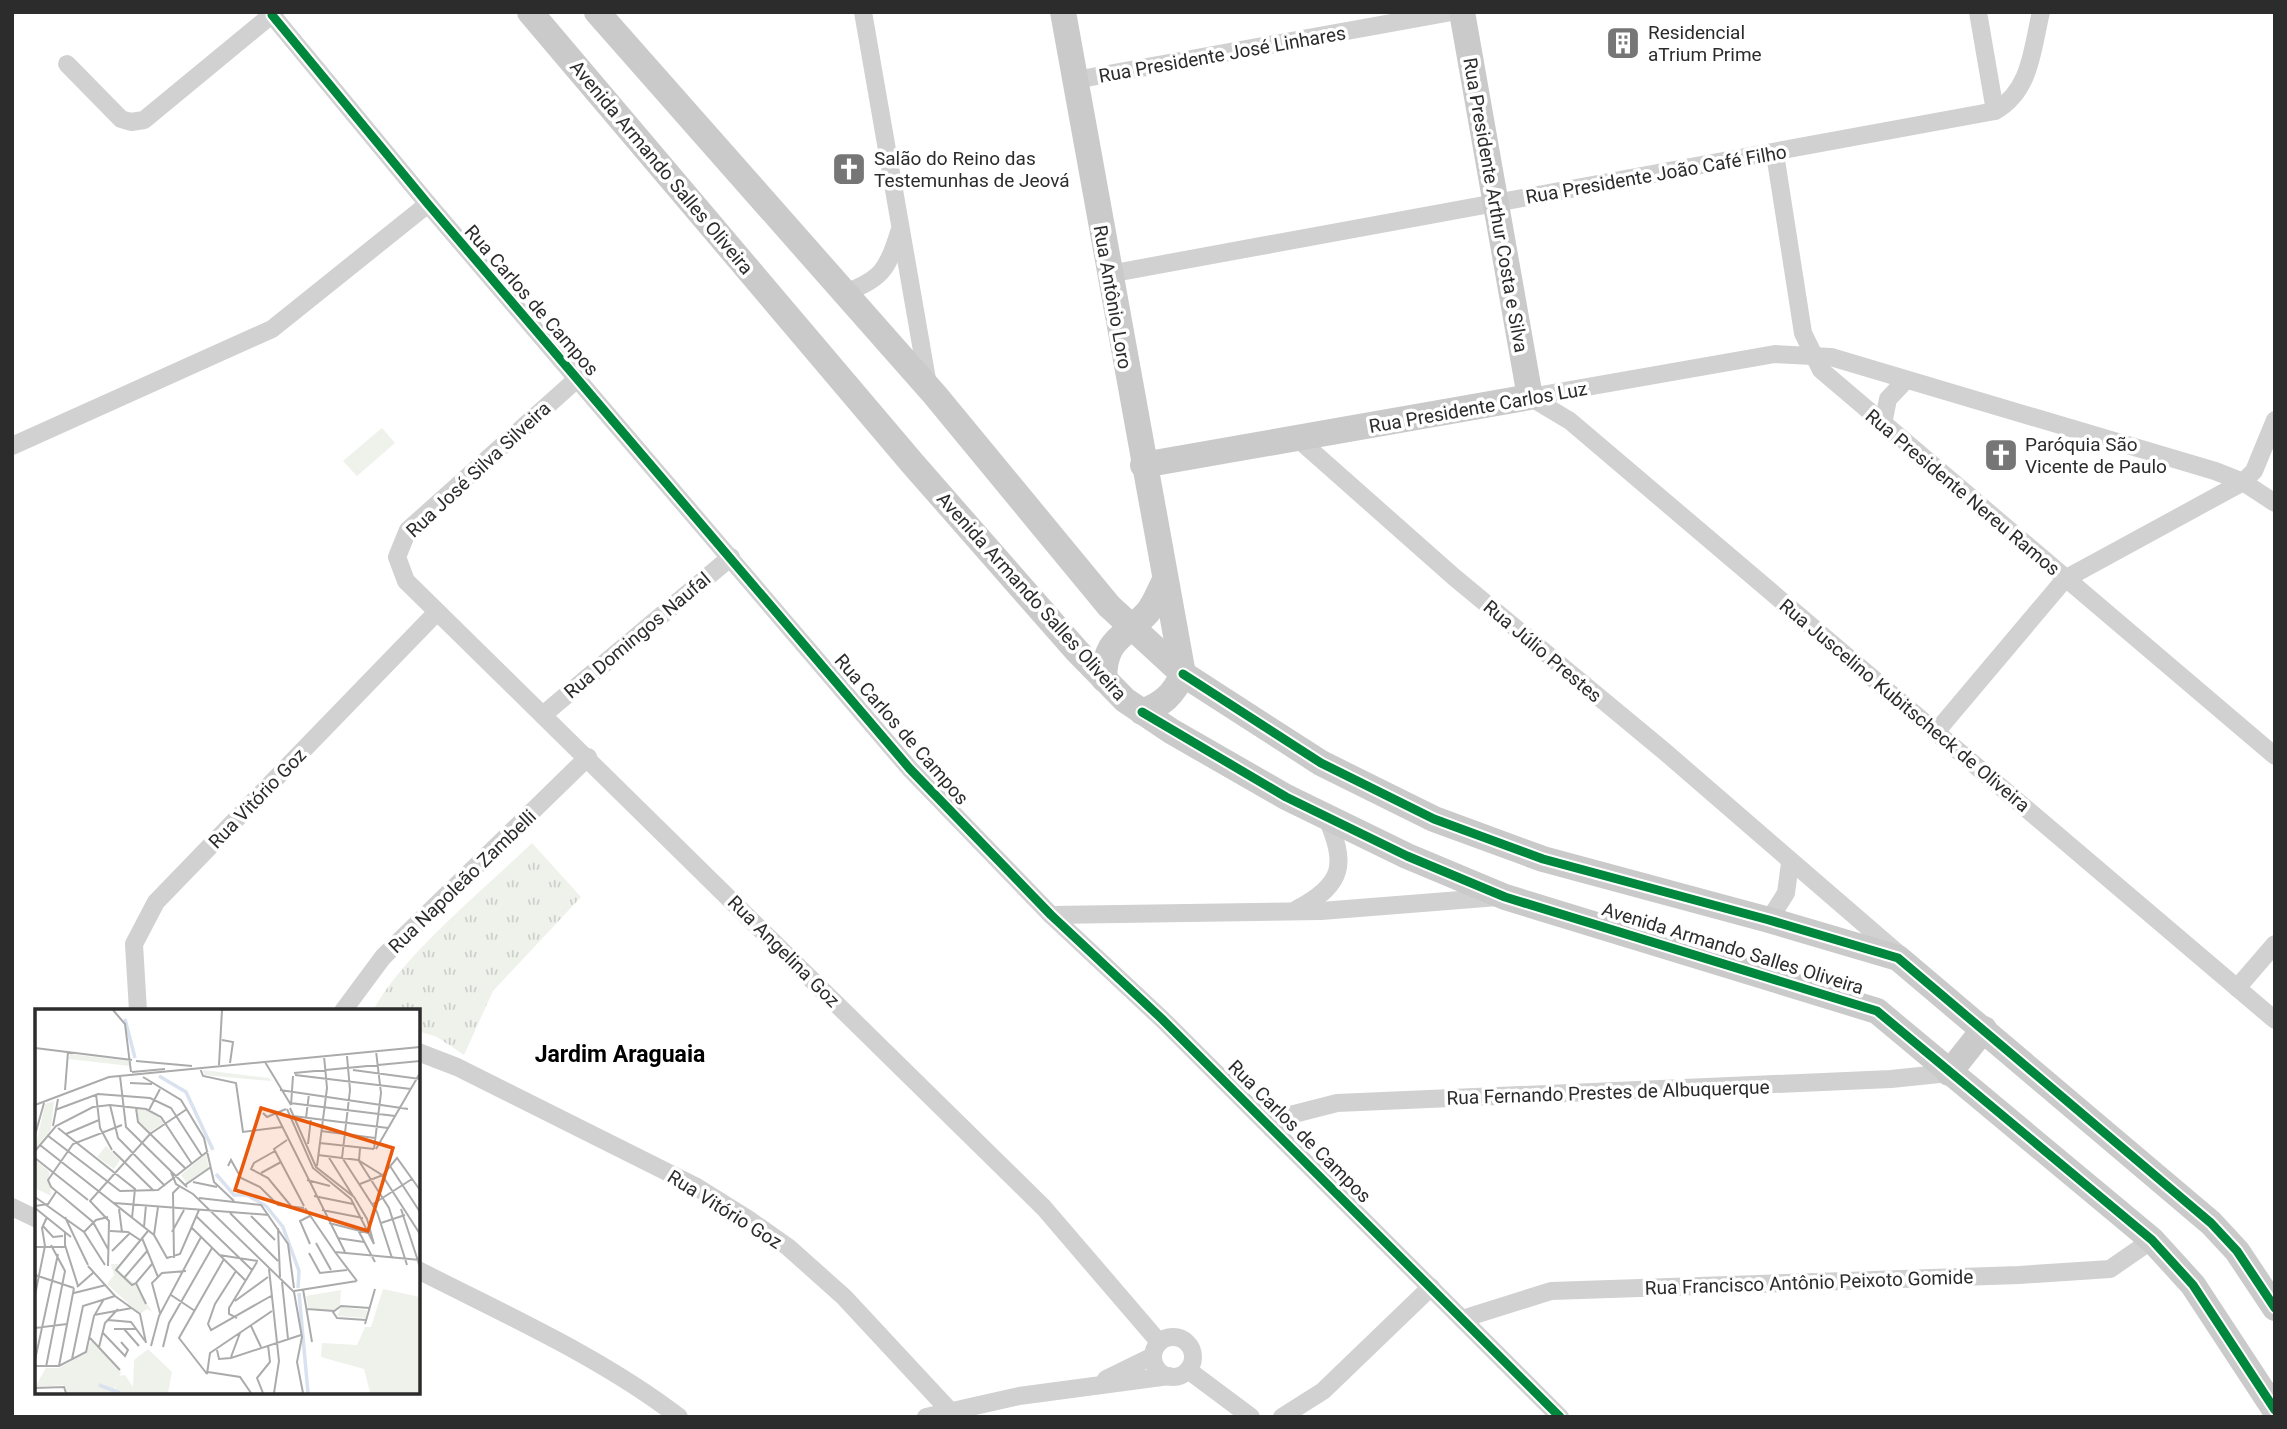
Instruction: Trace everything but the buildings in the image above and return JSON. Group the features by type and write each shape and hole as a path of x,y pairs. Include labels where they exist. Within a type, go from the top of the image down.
{"street":[{"name":"Avenida Armando Salles Oliveira","path":"530,12 913,464 1104,679 1142,712 1221,761 1326,816 1407,856 1505,897 1862,1004 1888,1019 1949,1073 2152,1240 2193,1285 2275,1410"},
{"name":"Avenida Armando Salles Oliveira","path":"597,12 929,388 1129,627 1183,674 1321,763 1434,819 1543,859 1769,920 1886,954 1909,965 2211,1223 2237,1251 2275,1308"},
{"path":"863,12 929,388"},
{"name":"Rua Antônio Loro","path":"1063,12 1164,582 1183,674"},
{"name":"Rua Presidente José Linhares","path":"1075,80 1452,12"},
{"name":"Rua Presidente Arthur Costa e Silva","path":"1462,12 1530,397"},
{"path":"1978,12 1995,111 2014,99 2023,85 2040,12"},
{"path":"67,64 121,119 131,122 144,120 273,14"},
{"name":"Rua Carlos de Campos","path":"273,14 428,204 910,769 1052,915 1272,1129 1560,1417"},
{"name":"Rua Presidente João Café Filho","path":"1109,274 1496,202 1775,154 1995,111"},
{"name":"Rua Presidente Nereu Ramos","path":"1775,154 1803,332 1813,356 1834,383 2275,756"},
{"path":"12,446 272,329 428,204"},
{"path":"844,293 870,282 881,273 900,228"},
{"name":"Rua Presidente Carlos Luz","path":"1143,466 1775,355 1813,356 1832,357 2243,482 2275,503"},
{"name":"Rua José Silva Silveira","path":"400,569 397,557 408,530 577,379"},
{"path":"1883,424 1888,399 1906,380"},
{"name":"Rua Juscelino Kubitscheck de Oliveira","path":"1530,397 1570,421 2275,1020"},
{"path":"1936,732 2065,579 2243,482 2254,471 2275,421"},
{"name":"Rua Júlio Prestes","path":"1297,438 1454,577 1664,751 1790,863 1895,949 1909,965"},
{"name":"Rua Domingos Naufal","path":"544,713 731,557"},
{"name":"Rua Angelina Goz","path":"400,569 405,581 544,713 1044,1208 1156,1349"},
{"path":"1104,679 1108,651 1129,627 1150,609 1164,582"},
{"name":"Rua Vitório Goz","path":"138,1009 134,944 156,902 437,612"},
{"path":"1142,712 1161,704 1176,690 1183,674"},
{"name":"Rua Napoleão Zambelli","path":"344,1009 383,957 588,757"},
{"path":"1297,909 1326,890 1338,872 1340,852 1326,816"},
{"path":"1769,920 1786,893 1790,863"},
{"path":"1052,915 1342,910 1505,897"},
{"path":"2237,988 2275,944"},
{"path":"1949,1073 1984,1030"},
{"name":"Rua Vitório Goz","path":"420,1053 457,1067 695,1186 751,1221 788,1247 844,1297 950,1411"},
{"name":"Rua Fernando Prestes de Albuquerque","path":"1272,1129 1294,1114 1336,1103 1891,1079 1949,1073"},
{"path":"12,1206 35,1218"},
{"name":"Rua Francisco Antônio Peixoto Gomide","path":"1462,1319 1551,1291 2019,1275 2110,1269 2152,1240"},
{"path":"420,1271 545,1335 660,1402 679,1417"},
{"path":"1282,1417 1323,1391 1431,1287"},
{"path":"926,1417 1094,1385 1169,1376 1188,1370 1193,1358 1184,1340 1171,1337 1156,1349 1094,1385"},
{"path":"1156,1349 1158,1369 1169,1376"},
{"path":"1188,1370 1251,1417"}],"green space":[{"path":"382,428 395,443 357,476 343,461"},
{"path":"532,843 581,897 493,991 464,1055 437,1037 420,1032 420,1009 374,1009 403,968 446,923"}],"cycle path":[{"path":"272,15 428,204 910,769 1051,915 1162,1019 1560,1417"},
{"path":"1183,674 1321,763 1434,819 1543,859 1898,958 2211,1223 2237,1251 2275,1308"},
{"path":"1142,712 1286,797 1407,856 1505,897 1877,1011 2152,1240 2193,1285 2275,1410"}],"place":[{"name":"Residencial aTrium Prime","path":"1623,43"},
{"name":"Salão do Reino das Testemunhas de Jeová","path":"849,169"},
{"name":"Paróquia São Vicente de Paulo","path":"2001,455"}],"district":[{"name":"Jardim Araguaia","path":"620,1054"}]}
